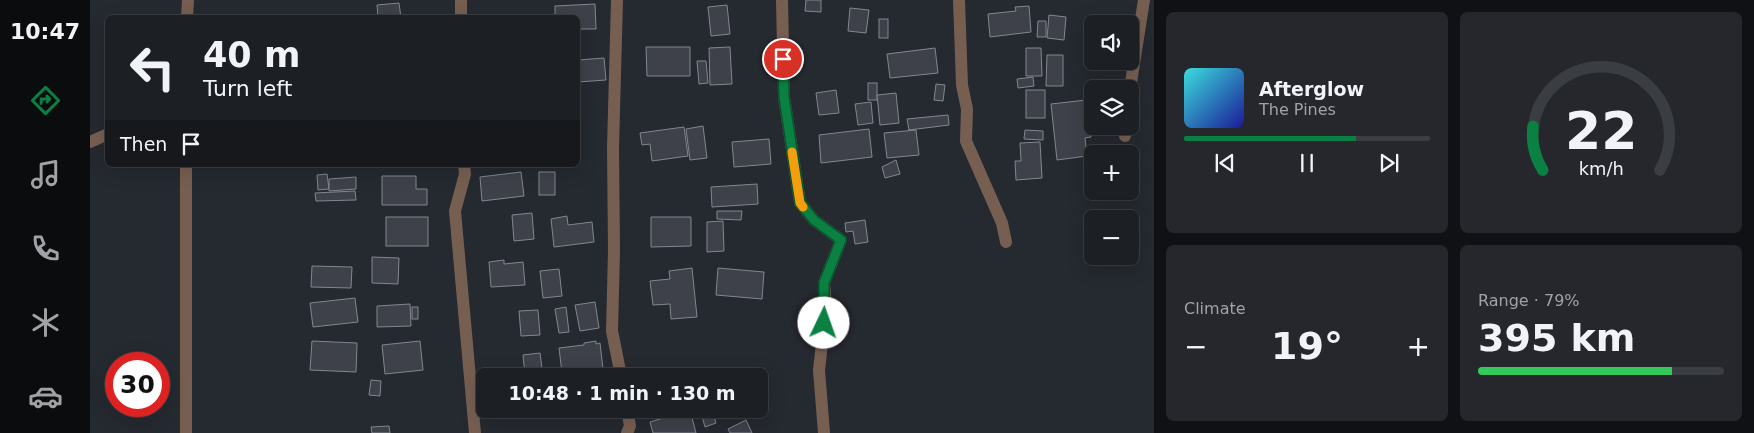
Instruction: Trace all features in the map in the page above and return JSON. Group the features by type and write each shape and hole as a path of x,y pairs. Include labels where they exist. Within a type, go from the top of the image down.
{"street":[{"path":"187,15 188,0"},
{"path":"461,0 461,15"},
{"path":"617,0 613,148 614,251 612,331 619,368"},
{"path":"782,0 784,97 800,203 814,220 841,240 824,283 826,308 819,370 824,433"},
{"path":"959,0 962,85 966,109 966,141 1002,223 1006,242"},
{"path":"1131,80 1144,0"},
{"path":"90,142 105,135"},
{"path":"186,167 186,433"},
{"path":"464,167 465,174 455,211 475,433"},
{"path":"627,433 630,426 629,418"}],"building":[{"path":"806,0 821,0 821,12 805,11"},
{"path":"399,3 401,15 378,15 377,5"},
{"path":"595,4 596,29 580,29 580,15 555,15 555,6"},
{"path":"727,5 730,34 711,36 708,7"},
{"path":"1029,6 1031,32 990,37 988,14 1016,11 1015,7"},
{"path":"850,8 869,10 866,33 848,31"},
{"path":"1049,15 1066,17 1064,40 1047,38"},
{"path":"879,19 888,19 888,38 879,38"},
{"path":"1038,21 1046,21 1046,37 1037,37"},
{"path":"646,47 690,47 690,76 647,76"},
{"path":"730,47 732,84 710,85 709,48"},
{"path":"935,48 938,73 890,78 887,54"},
{"path":"1026,48 1041,48 1042,76 1026,76"},
{"path":"1047,55 1063,55 1063,86 1046,86"},
{"path":"604,58 606,80 580,82 580,60"},
{"path":"697,61 706,61 708,83 699,84"},
{"path":"1033,77 1034,86 1018,88 1017,79"},
{"path":"868,83 877,83 877,100 868,100"},
{"path":"936,84 945,85 943,101 934,100"},
{"path":"836,90 839,113 819,115 816,93"},
{"path":"1026,90 1045,90 1045,118 1026,118"},
{"path":"896,93 899,123 880,125 877,95"},
{"path":"1084,100 1084,135 1091,135 1091,137 1085,138 1084,156 1057,160 1051,104"},
{"path":"871,102 873,123 858,125 855,104"},
{"path":"948,115 949,125 909,130 907,119"},
{"path":"703,126 707,158 690,160 686,129"},
{"path":"684,127 688,156 652,161 650,144 642,145 640,133"},
{"path":"869,129 872,157 821,163 819,135"},
{"path":"916,130 919,155 887,158 884,133"},
{"path":"1025,130 1043,131 1043,140 1024,139"},
{"path":"769,139 771,164 734,167 732,142"},
{"path":"1040,142 1042,178 1016,180 1015,161 1021,161 1020,143"},
{"path":"896,160 900,174 885,178 882,167"},
{"path":"521,172 524,196 482,201 480,177"},
{"path":"539,172 555,172 555,195 539,195"},
{"path":"327,174 329,189 318,190 317,175"},
{"path":"382,176 416,176 416,189 427,189 427,205 382,205"},
{"path":"356,177 356,189 329,191 329,179"},
{"path":"757,184 758,204 712,207 711,187"},
{"path":"355,191 356,200 316,201 315,193"},
{"path":"717,211 742,211 741,220 717,219"},
{"path":"532,213 534,239 514,241 512,215"},
{"path":"567,216 568,225 592,222 594,242 554,247 551,219"},
{"path":"386,217 428,217 428,246 386,246"},
{"path":"651,217 691,217 691,246 651,247"},
{"path":"865,220 868,242 855,244 853,231 846,232 845,223"},
{"path":"723,221 724,251 707,252 707,222"},
{"path":"372,257 399,258 398,284 372,283"},
{"path":"504,260 504,264 523,262 525,285 491,287 489,262"},
{"path":"312,266 352,267 351,288 311,287"},
{"path":"692,268 697,317 671,319 670,304 653,305 650,281 670,279 669,271"},
{"path":"718,268 764,272 762,299 716,295"},
{"path":"559,269 562,296 543,298 540,271"},
{"path":"355,298 358,322 313,327 310,303"},
{"path":"595,302 599,328 580,331 575,305"},
{"path":"410,304 411,326 377,327 377,306"},
{"path":"412,307 418,307 418,319 412,319"},
{"path":"566,307 569,332 559,333 555,309"},
{"path":"538,310 540,335 521,336 519,311"},
{"path":"312,341 357,343 356,372 310,370"},
{"path":"420,341 423,370 385,374 382,345"},
{"path":"596,341 596,344 600,343 603,368 561,368 559,348 584,345 584,343"},
{"path":"540,353 542,368 524,368 523,355"},
{"path":"371,380 381,381 380,396 369,395"},
{"path":"663,418 692,418 696,433 653,433 650,422"},
{"path":"702,418 715,418 716,423 705,427"},
{"path":"746,420 752,433 730,433 728,429"},
{"path":"389,426 390,433 372,433 371,427"}],"slow traffic":[{"path":"792,152 800,203 803,207"}],"route":[{"path":"783,59 784,97 800,203 814,220 841,240 824,283 826,308 824,323"}]}
